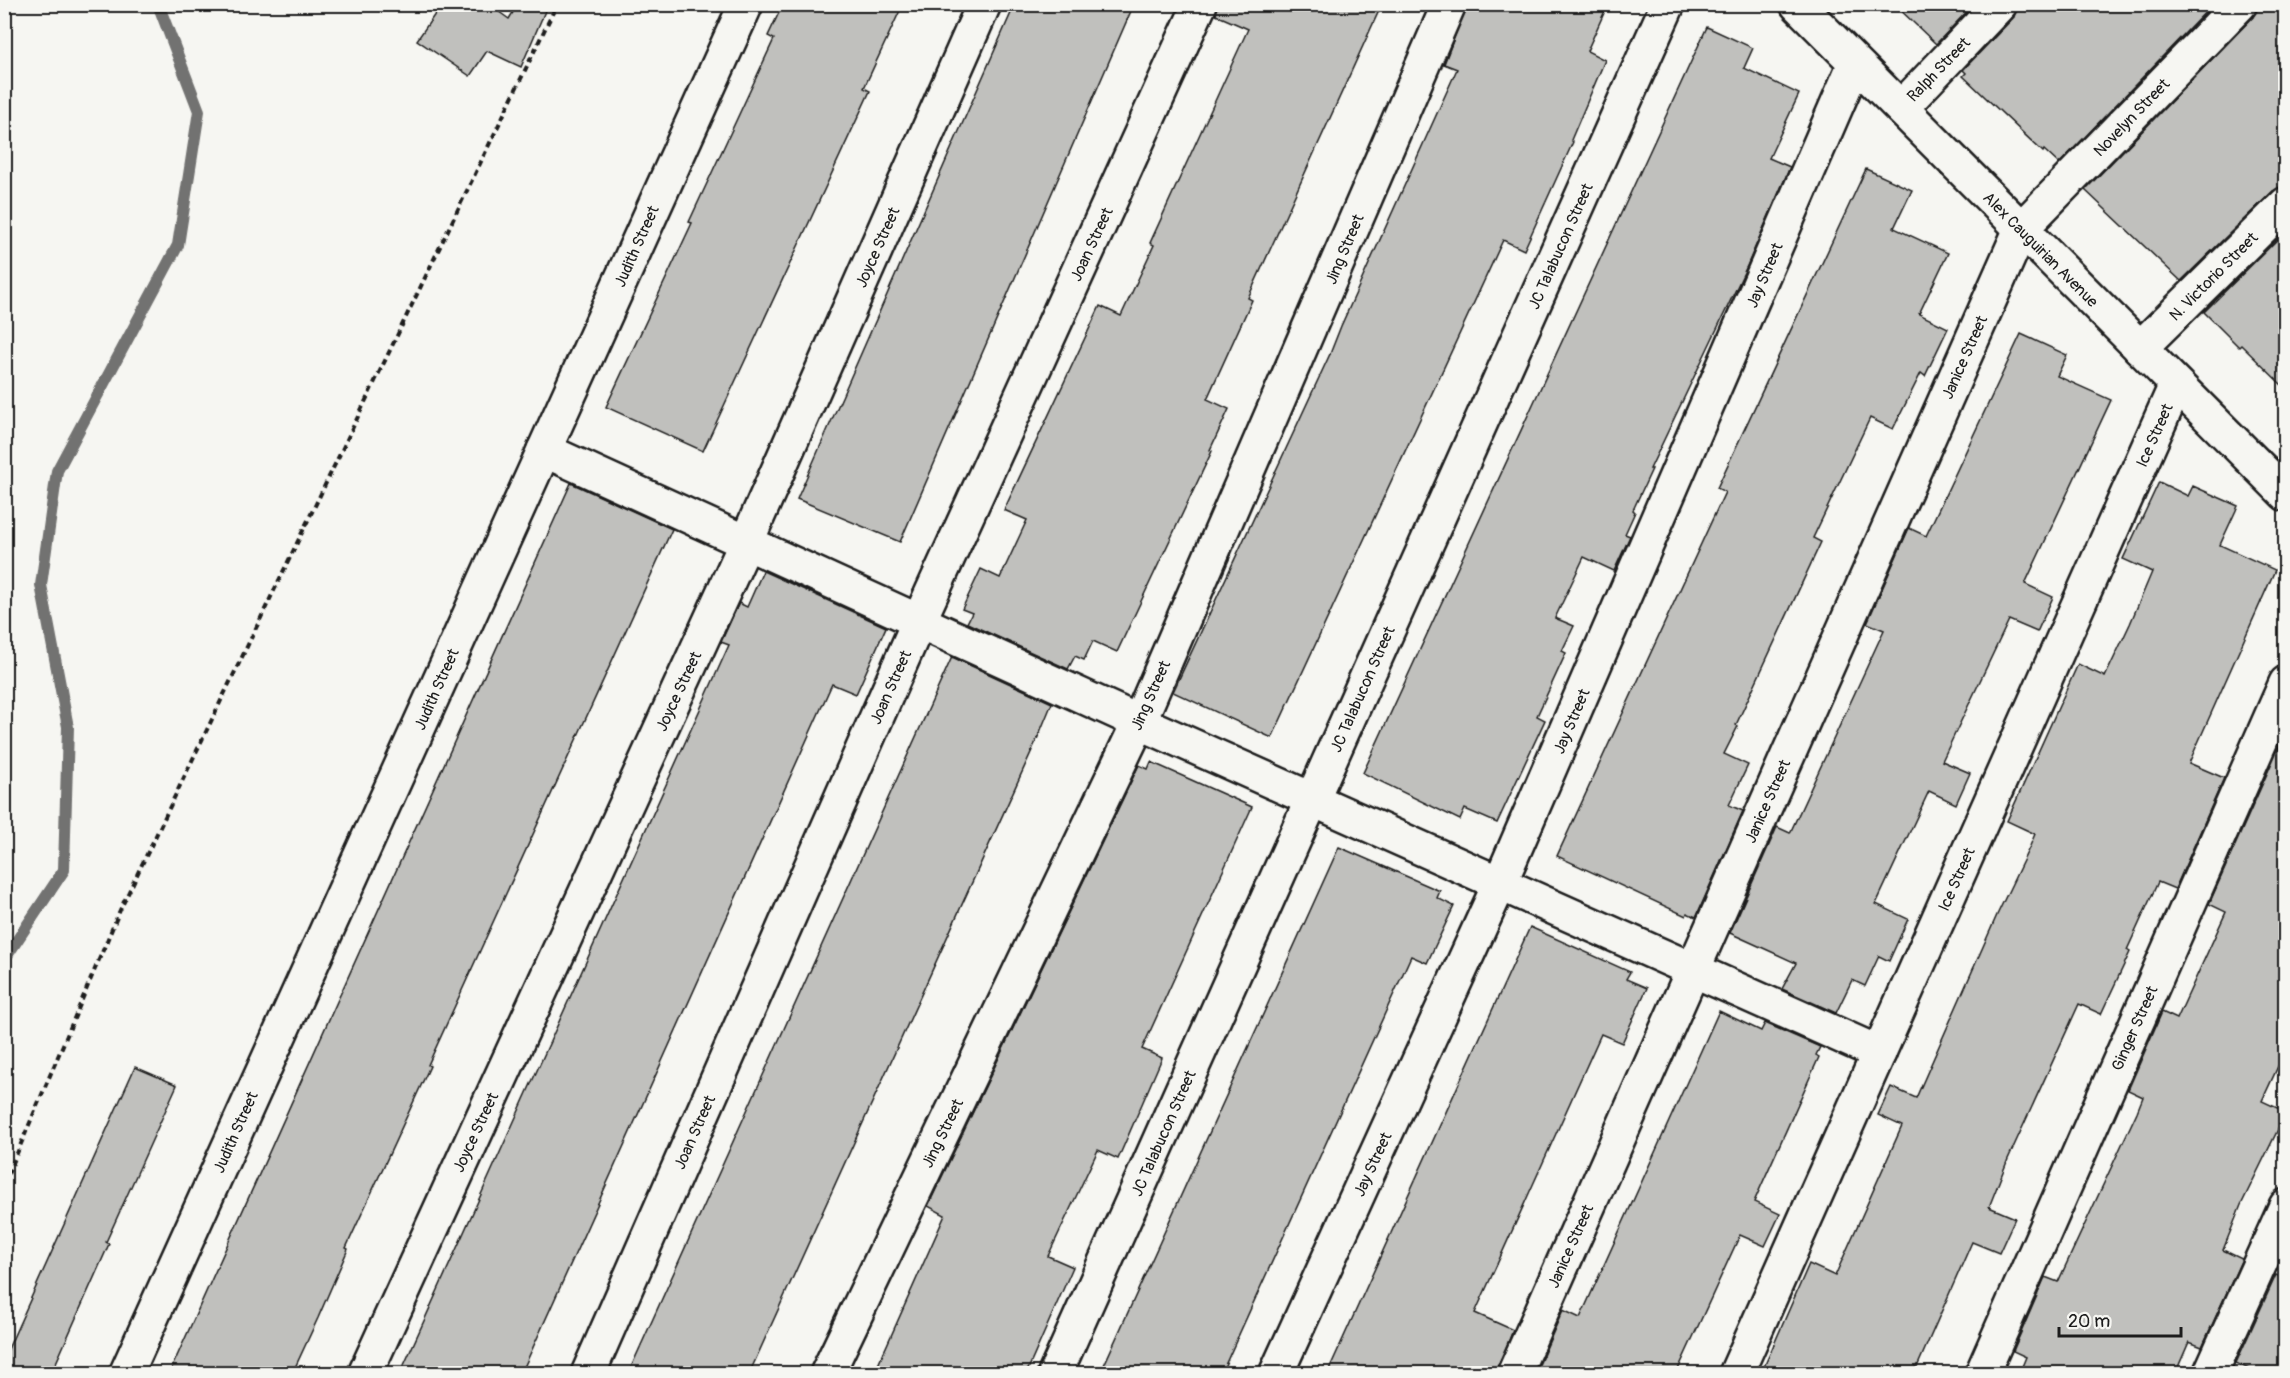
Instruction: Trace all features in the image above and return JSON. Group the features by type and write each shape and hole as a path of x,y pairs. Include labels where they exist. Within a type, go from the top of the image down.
{"street":[{"name":"Judith Street","path":"126,1374 746,4"},
{"name":"Joyce Street","path":"364,1374 746,543 984,4"},
{"name":"Joan Street","path":"588,1374 919,621 1200,4"},
{"name":"Jing Street","path":"827,1374 1139,722 1449,4"},
{"name":"JC Talabucon Street","path":"1055,1374 1668,4"},
{"name":"Alex Cauguirian Avenue","path":"1797,4 2176,385 2283,487"},
{"name":"Ralph Street","path":"1901,108 2000,4"},
{"name":"Novelyn Street","path":"2021,229 2240,4"},
{"name":"Jay Street","path":"1276,1374 1500,883 1856,63"},
{"name":"N. Victorio Street","path":"2140,348 2286,204"},
{"name":"Janice Street","path":"1514,1374 2021,229"},
{"name":"Ice Street","path":"1736,1374 2176,385"},
{"path":"544,450 1139,722 1879,1053"},
{"name":"Ginger Street","path":"1982,1374 2286,683"},
{"path":"2210,1374 2286,1206"}],"path":[{"path":"4,1184 120,910 557,4"}],"building":[{"path":"442,4 488,4 509,19 518,4 548,4 521,67 487,51 470,76 417,40"},
{"path":"783,4 903,4 864,88 870,91 703,451 606,407 692,223 689,222 774,39 768,36"},
{"path":"1015,4 1134,4 900,542 797,499"},
{"path":"1218,4 1382,4 1248,298 1252,300 1207,399 1229,409 1210,450 1212,451 1117,652 1093,641 1084,660 1075,656 1068,669 967,623 972,613 962,609 981,569 1000,578 1027,520 1004,510 1100,306 1121,316 1154,245 1150,243 1248,29 1216,15"},
{"path":"1467,4 1608,4 1587,51 1605,60 1571,140 1573,142 1524,250 1503,240 1272,738 1173,692 1330,354 1457,69 1444,64"},
{"path":"1894,4 1974,4 1936,44"},
{"path":"2018,4 2213,4 2059,164 2044,150 2043,152 1963,76 1966,73 1963,70 2014,17"},
{"path":"2258,4 2286,4 2286,186 2273,191 2181,281 2085,190 2253,17"},
{"path":"1707,27 1753,48 1744,68 1799,94 1769,158 1790,167 1747,266 1650,469 1652,469 1633,510 1635,512 1625,534 1630,536 1614,571 1584,557 1555,618 1574,626 1562,651 1566,653 1537,716 1545,720 1497,823 1465,809 1460,820 1363,773"},
{"path":"1866,169 1912,190 1894,228 1948,253 1919,314 1948,328 1925,376 1921,373 1893,429 1870,418 1813,538 1821,542 1724,754 1748,765 1729,805 1743,811 1696,917 1687,913 1686,916 1557,856 1725,492 1717,488"},
{"path":"2286,231 2286,389 2204,312"},
{"path":"2021,334 2067,355 2057,376 2111,400 2025,584 2053,597 2037,632 2009,620 1942,761 1970,773 1956,804 1929,791 1876,904 1908,919 1889,961 1879,956 1865,986 1852,980 1836,1013 1782,989 1796,963 1730,933 1777,827 1790,833 1884,630 1867,623 1909,528 1926,536"},
{"path":"2159,482 2188,496 2193,486 2238,506 2220,545 2275,570 2189,763 2224,778 2175,889 2158,882 2127,950 2130,952 2101,1014 2079,1004 2008,1159 1989,1207 2015,1218 1999,1253 1972,1242 1914,1374 1761,1374 1809,1264 1835,1276 1902,1126 1878,1115 1891,1087 1916,1098 2030,846 2035,834 2007,821 2078,664 2105,677 2130,624 2152,572 2123,559"},
{"path":"571,483 672,529 428,1065 430,1066 346,1248 348,1249 318,1318 292,1374 169,1374"},
{"path":"763,571 886,627 856,694 832,684 521,1374 400,1374 729,645 721,642 739,603 747,607"},
{"path":"952,657 1052,703 1038,737 749,1374 628,1374"},
{"path":"2286,731 2286,1049 2262,1101 2286,1113 2241,1205 2223,1250 2242,1259 2202,1347 2189,1342 2175,1374 2019,1374 2026,1357 2013,1351 2045,1277 2058,1282 2137,1112 2143,1097 2128,1090 2162,1012 2177,1019 2226,912 2209,904"},
{"path":"1151,762 1252,807 1142,1049 1162,1058 1118,1159 1098,1150 1048,1256 1073,1267 1026,1374 874,1374 945,1215 928,1206 1139,765 1148,769"},
{"path":"1339,847 1440,891 1437,898 1454,906 1427,963 1411,956 1221,1374 1100,1374"},
{"path":"1530,927 1630,972 1626,979 1647,988 1622,1043 1601,1034 1475,1313 1513,1330 1496,1374 1327,1374"},
{"path":"1719,1011 1761,1031 1765,1023 1820,1047 1816,1055 1819,1057 1754,1202 1780,1214 1765,1246 1740,1235 1676,1374 1535,1374 1563,1310 1580,1318"},
{"path":"135,1067 177,1085 106,1242 109,1244 51,1374 4,1374 4,1358"},
{"path":"2276,1275 2286,1279 2286,1374 2259,1374 2236,1363"}],"waterway":[{"path":"4,960 64,870 68,727 41,585 57,471 178,245 199,111 158,4"}]}
